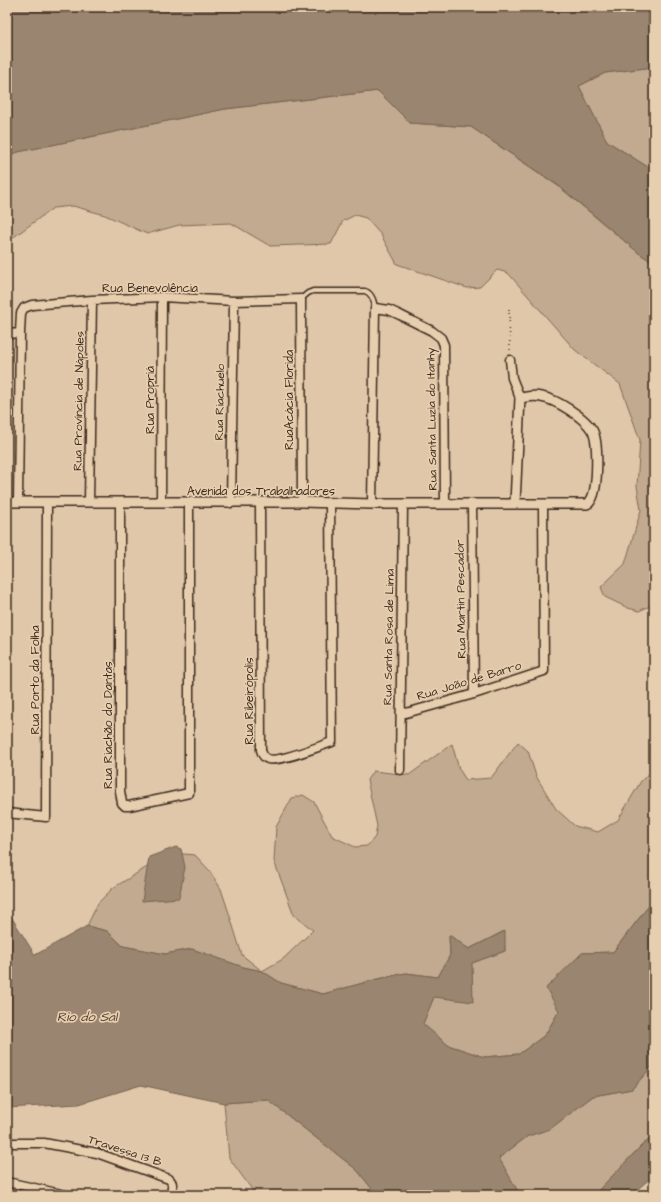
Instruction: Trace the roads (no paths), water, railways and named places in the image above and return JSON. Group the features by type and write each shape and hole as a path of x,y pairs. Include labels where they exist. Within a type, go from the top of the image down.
{"street":[{"name":"Rua Benevolência","path":"20,333 21,313 24,308 39,304 162,297 234,301 301,299"},
{"name":"Rua Propriá","path":"161,502 162,297"},
{"name":"RuaAcácia Florida","path":"301,299 302,502"},
{"name":"Rua Província de Nápoles","path":"89,502 92,300"},
{"name":"Rua Riachuelo","path":"231,503 234,301"},
{"name":"Rua Santa Luzia do Itanhy","path":"375,308 389,310 400,314 440,336 443,340 445,504"},
{"path":"372,504 375,308"},
{"path":"7,334 20,333 18,502"},
{"path":"510,360 512,378 520,398 515,504"},
{"name":"Avenida dos Trabalhadores","path":"7,502 587,504 590,501 595,488 596,480 595,436 591,428 560,404 551,400 537,396 520,398"},
{"name":"Rua Riachão do Dantas","path":"120,502 120,791 122,803 125,806 189,793 189,503"},
{"name":"Rua Porto da Folha","path":"7,813 46,818 47,503"},
{"name":"Rua Ribeirópolis","path":"260,503 261,750 265,757 269,760 284,758 332,742 330,504"},
{"name":"Rua Santa Rosa de Lima","path":"400,770 403,504"},
{"name":"Rua Martin Pescador","path":"472,504 474,694"},
{"name":"Rua João de Barro","path":"401,710 406,713 474,694 544,671 543,504"},
{"name":"Travessa 13 B","path":"7,1143 44,1143 97,1153 171,1180 172,1184 170,1195"},
{"path":"7,1182 66,1195"},
{"path":"24,1195 26,1186"}],"lane":[{"path":"301,299 313,291 368,291 371,295 375,308"}],"water":[{"path":"7,7 654,7 654,67 605,73 579,86 607,141 654,171 654,263 640,254 559,186 471,127 410,123 378,91 225,109 18,152 7,156"},
{"path":"176,847 181,849 185,867 179,898 142,901 149,857"},
{"name":"Rio do Sal","path":"654,899 654,1064 632,1089 593,1096 550,1129 528,1136 499,1158 520,1195 377,1195 357,1170 268,1100 224,1103 141,1085 79,1104 7,1108 7,910 35,955 87,926 107,931 123,946 165,954 192,949 243,967 262,971 281,983 323,994 406,973 438,977 450,955 449,935 469,949 505,931 505,951 472,963 473,1002 434,997 423,1024 448,1045 484,1057 519,1054 545,1035 559,1011 546,988 582,953 613,952"},
{"path":"654,1136 654,1175 631,1195 594,1195 641,1146"}]}
